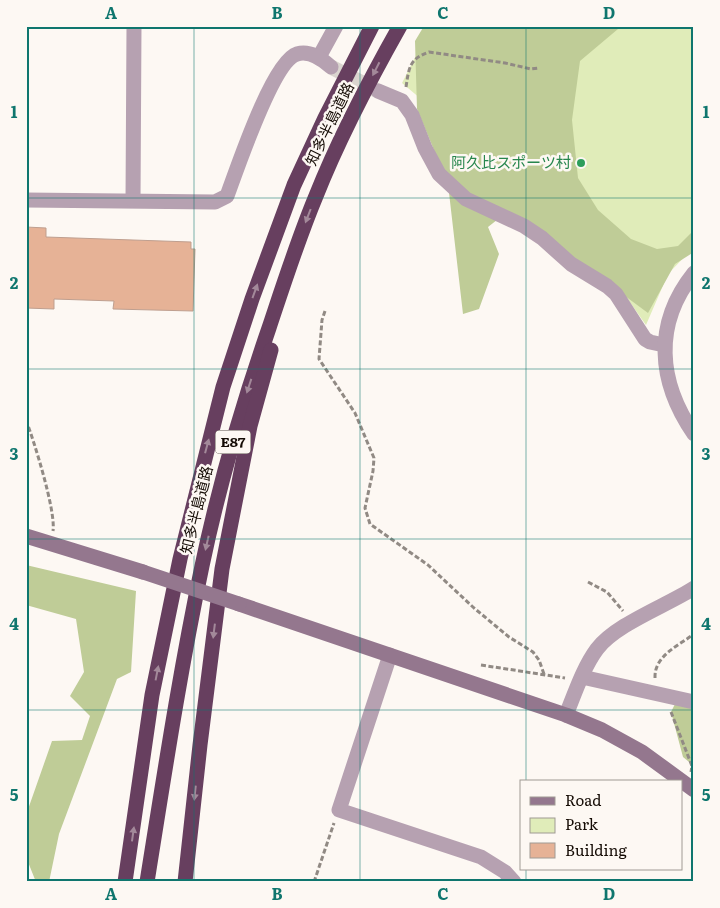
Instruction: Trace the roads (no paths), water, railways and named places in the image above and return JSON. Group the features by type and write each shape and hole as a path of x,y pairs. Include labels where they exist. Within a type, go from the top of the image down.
{"highway":[{"name":"知多半島道路","path":"125,882 154,686 180,559 223,387 252,299 294,185 325,118 372,26"},
{"name":"知多半島道路","path":"148,882 175,706 202,567 223,474 248,388 294,253 317,194 346,129 400,26"},
{"path":"186,882 200,745 222,569 250,426 273,343 275,309"}],"street":[{"path":"133,200 134,26"},
{"path":"319,57 336,26"},
{"path":"26,200 215,202 227,196 265,98 281,68 289,58 296,54 306,53 319,57 331,67"},
{"path":"378,91 402,101 412,115 425,148 439,174 466,199 524,226 542,238 571,264 607,286 616,294 645,339 664,345"},
{"path":"694,273 674,303 667,325 664,345 665,367 670,385 678,407 694,434"},
{"path":"26,536 143,572 566,715 602,730 629,745 658,762 681,780"},
{"path":"566,715 589,661 610,636 694,588"},
{"path":"390,655 339,810 481,857 505,872 514,882"},
{"path":"581,680 694,702"}],"tunnel":[{"path":"331,67 378,91"}],"place":[{"name":"阿久比スポーツ村","path":"581,163"}]}
